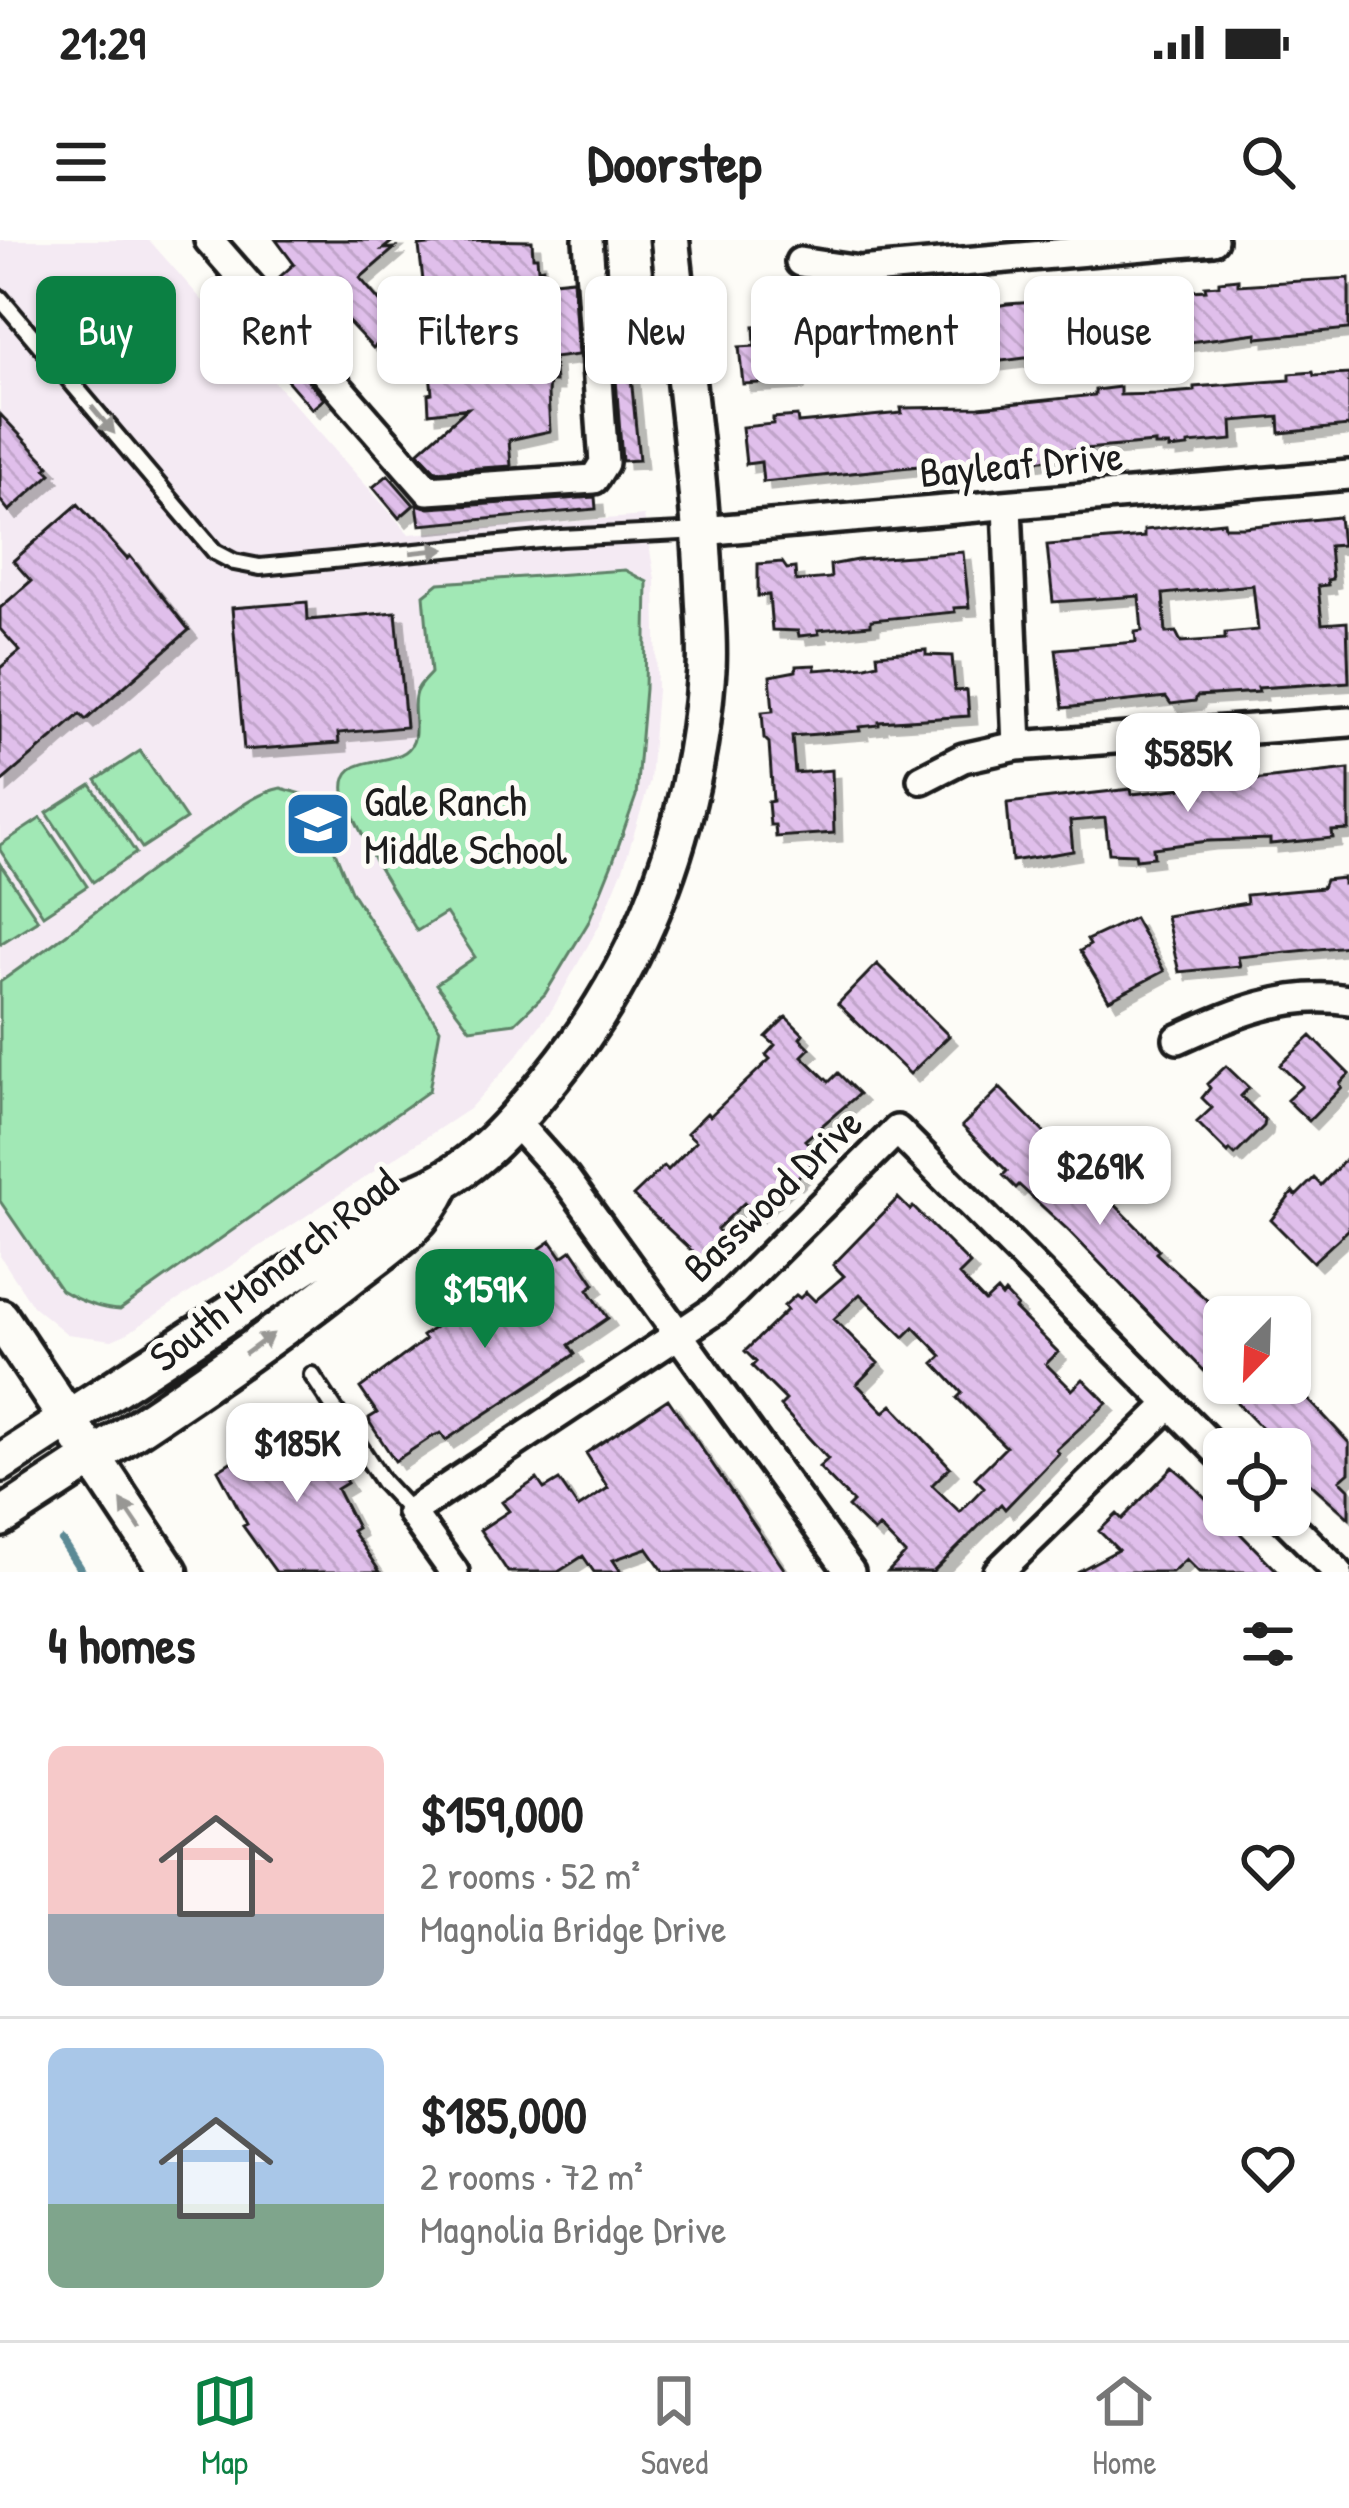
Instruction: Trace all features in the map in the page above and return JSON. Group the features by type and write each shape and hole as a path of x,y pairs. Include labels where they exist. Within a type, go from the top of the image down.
{"street":[{"path":"209,240 428,490 594,478 604,463 588,240"},
{"name":"South Monarch Road","path":"0,1463 414,1194 441,1185 515,1122 577,1048 616,985 680,837 707,673 701,531 670,240"},
{"path":"800,262 860,271 1213,240"},
{"name":"Bayleaf Drive","path":"701,531 1349,475"},
{"path":"1006,506 1018,746"},
{"path":"922,779 963,758 1018,746 1349,722"},
{"path":"1178,1039 1245,1008 1328,996 1349,1000"},
{"path":"515,1122 566,1179 850,1572"},
{"name":"Basswood Drive","path":"679,1334 718,1308 897,1130 1203,1437"},
{"name":"South Monarch Road","path":"0,1518 256,1347 354,1273 428,1214 441,1185"},
{"path":"0,1318 170,1572"},
{"path":"454,1572 411,1513 679,1334"},
{"path":"998,1572 1170,1404"},
{"path":"1302,1536 1338,1572"}],"lane":[{"path":"0,298 215,553 234,562 260,567 561,538 701,531"},
{"path":"312,1375 383,1482 411,1513"}],"shaded area":[{"name":"Gale Ranch Middle School","path":"0,240 149,240 200,298 200,384 276,384 409,534 644,516 655,579 657,690 650,781 600,924 553,1008 469,1109 112,1340 67,1334 33,1306 0,1256"}],"green space":[{"path":"625,570 647,582 636,796 588,923 545,994 515,1023 470,1029 436,984 475,957 446,913 417,931 345,799 347,774 363,764 395,757 414,741 416,693 431,673 424,595 439,583"},
{"path":"140,751 186,819 142,848 96,780"},
{"path":"91,785 136,853 93,882 47,813"},
{"path":"281,788 306,795 318,810 351,891 440,1029 429,1091 120,1310 89,1304 61,1290 0,1201 0,982 235,811"},
{"path":"41,818 87,886 43,915 0,850 0,845"},
{"path":"0,864 38,920 0,944"}],"building":[{"path":"276,240 394,240 383,249 395,248 360,278 377,298 377,345 373,348 353,327 353,276 281,276 294,264"},
{"path":"532,241 533,257 544,276 422,276 419,246"},
{"path":"1349,278 1349,329 1194,341 1194,291 1219,285 1219,281 1238,279 1238,285"},
{"path":"573,279 578,355 561,357 561,280"},
{"path":"1024,303 1024,358 1000,361 1000,305"},
{"path":"751,346 751,384 743,384 739,347"},
{"path":"1313,372 1314,376 1349,374 1349,426 1280,433 1279,417 1232,421 1233,440 1188,447 1169,449 1155,443 1048,452 1049,459 1028,462 1027,455 763,482 761,462 746,464 742,427 773,424 773,418 797,416 798,423 902,413 901,408 979,407 1095,395 1095,390 1120,387 1120,395 1194,391 1194,387 1290,380 1290,374"},
{"path":"290,384 311,384 324,399 312,409"},
{"path":"431,384 549,384 550,431 509,440 511,466 436,471 418,452 468,408 429,413 428,394"},
{"path":"616,384 632,384 639,460 622,461"},
{"path":"0,414 49,466 46,469 51,474 9,511 0,500"},
{"path":"388,475 414,505 399,518 373,487"},
{"path":"595,497 596,509 420,525 417,504 429,508"},
{"path":"78,504 127,559 130,556 189,630 86,720 80,714 0,783 0,668 20,651 0,629 0,608 31,581 13,561"},
{"path":"1339,517 1342,545 1329,546 1332,579 1318,586 1322,624 1347,622 1349,682 1258,688 1259,692 1197,696 1195,701 1171,704 1166,697 1063,708 1056,649 1136,642 1135,632 1142,631 1139,596 1053,602 1047,545 1144,537 1144,530 1224,522 1225,527","holes":["1253,585 1258,630 1225,633 1225,639 1181,642 1176,632 1166,633 1163,594"]},
{"path":"963,552 969,607 954,608 955,612 871,620 871,625 799,636 798,631 772,630 769,595 758,596 758,564 782,562 787,569 795,568 796,581 831,578 830,565 857,560"},
{"path":"307,602 308,620 396,612 406,727 338,733 339,743 244,750 232,608"},
{"path":"926,650 926,655 952,656 955,691 967,690 969,716 879,722 859,727 860,731 792,736 795,773 832,770 834,833 776,837 775,825 770,825 769,743 764,738 762,712 773,711 770,676 796,671 796,666 815,665 815,670 866,666 878,663 877,654"},
{"path":"1349,769 1349,830 1332,831 1333,838 1270,844 1270,839 1208,841 1153,848 1154,857 1136,859 1135,854 1109,853 1105,818 1070,821 1073,851 1012,861 1007,803"},
{"path":"1343,878 1343,884 1349,883 1349,946 1238,957 1240,966 1179,972 1166,916 1247,903 1246,895 1322,888 1325,880"},
{"path":"1134,918 1164,971 1109,1000 1080,951 1090,945 1087,940"},
{"path":"877,964 949,1036 910,1074 838,1004"},
{"path":"786,1017 810,1048 802,1056 829,1082 838,1073 859,1094 805,1140 817,1152 794,1181 755,1214 744,1203 717,1229 727,1240 705,1263 633,1196 696,1141 687,1133 707,1113 710,1116 770,1059 766,1055 775,1045 766,1037"},
{"path":"1311,1036 1349,1074 1309,1121 1287,1100 1302,1086 1280,1065"},
{"path":"1226,1066 1249,1088 1241,1096 1265,1120 1235,1155 1197,1122 1212,1108 1202,1098 1210,1088 1207,1084"},
{"path":"1000,1088 1203,1297 1203,1370 1067,1229 1003,1175 1007,1171 962,1126"},
{"path":"1349,1156 1349,1229 1313,1262 1271,1220 1293,1192 1296,1196 1314,1178 1321,1185"},
{"path":"898,1198 970,1264 959,1275 985,1302 997,1291 1017,1306 1058,1352 1046,1364 1072,1390 1083,1379 1107,1403 1056,1450 1059,1453 1005,1509 1001,1504 933,1572 888,1572 905,1554 879,1527 874,1532 848,1507 853,1502 819,1467 828,1459 780,1406 786,1400 752,1366 756,1362 745,1351 796,1295 800,1298 806,1292 815,1301 844,1276 833,1265","holes":["860,1294 904,1337 914,1327 942,1356 934,1363 962,1393 957,1398 1006,1447 975,1478 984,1487 960,1512 932,1485 950,1467 892,1405 884,1412 857,1384 878,1363 834,1319"]},
{"path":"551,1241 562,1257 572,1250 595,1284 588,1289 608,1318 569,1345 575,1354 555,1368 446,1440 441,1433 433,1436 395,1461 370,1423 369,1418 377,1413 360,1388 425,1340 422,1336 457,1312 463,1301"},
{"path":"668,1399 786,1572 664,1572 647,1548 613,1560 621,1572 594,1572 583,1556 558,1572 508,1572 480,1530 509,1511 502,1502 537,1479 544,1489 559,1480 578,1508 608,1488 586,1453"},
{"path":"1311,1403 1327,1419 1349,1443 1349,1472 1340,1480 1349,1489 1349,1518 1311,1484 1311,1428 1262,1428 1238,1404"},
{"path":"298,1415 347,1483 337,1489 357,1528 352,1531 380,1572 276,1572 243,1526 247,1524 218,1470 237,1458 239,1462 283,1432 280,1428"},
{"path":"1173,1467 1203,1495 1203,1536 1243,1536 1278,1572 1199,1572 1186,1559 1172,1572 1077,1572 1118,1550 1099,1531 1117,1514 1122,1519"}],"waterway":[{"path":"62,1541 82,1572"}],"place":[{"name":"Gale Ranch Middle School","path":"318,824"}]}
